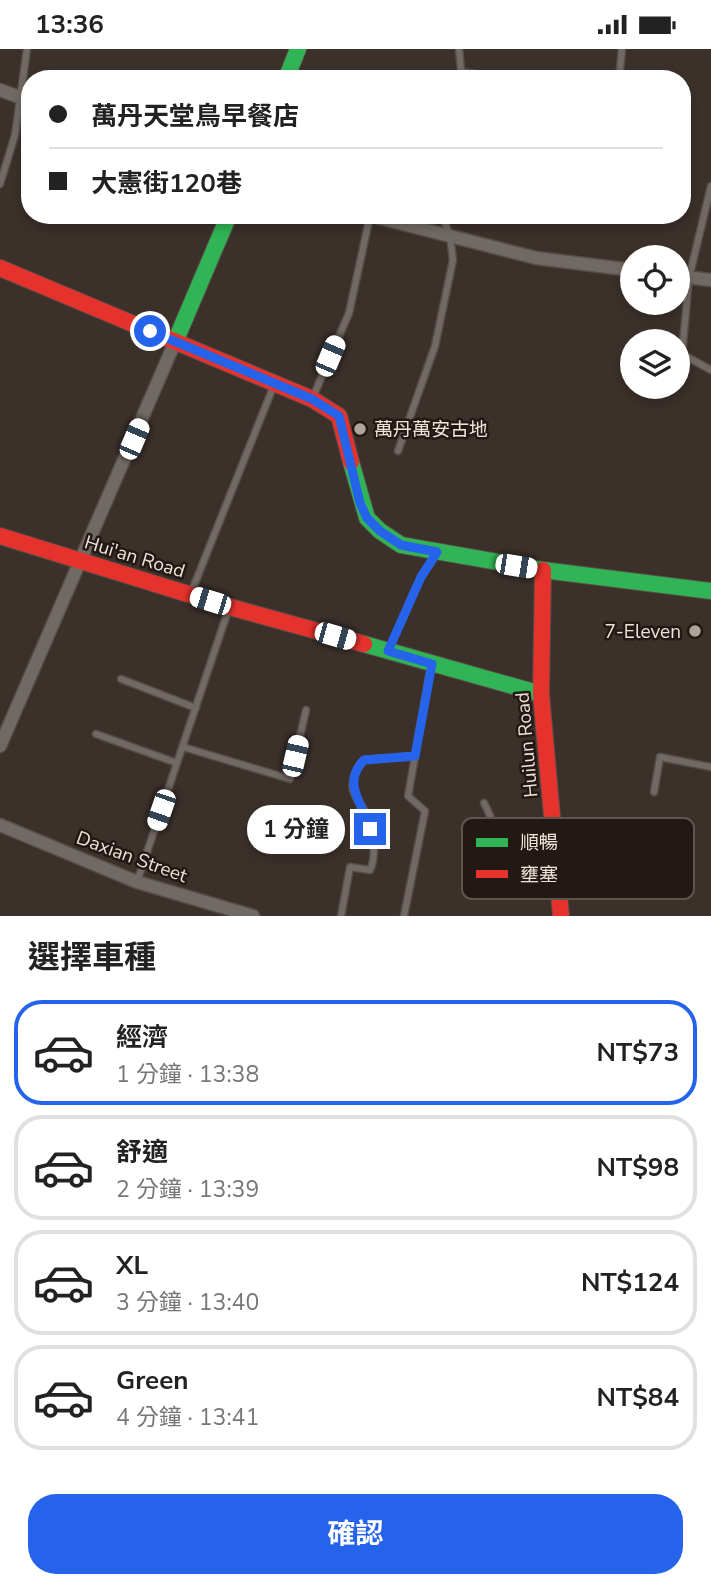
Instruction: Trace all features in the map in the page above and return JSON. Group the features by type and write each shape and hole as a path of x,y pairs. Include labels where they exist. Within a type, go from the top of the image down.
{"street":[{"path":"290,70 298,49"},
{"path":"0,90 21,98"},
{"path":"0,746 225,224"},
{"path":"401,224 536,258 620,268"},
{"path":"0,268 312,399 339,416 360,503 367,518 401,545 542,570 711,591"},
{"path":"690,278 711,280"},
{"name":"Hui'an Road","path":"0,536 230,607 541,694"},
{"name":"Huilun Road","path":"542,570 541,694 553,818"},
{"name":"Daxian Street","path":"0,825 136,881 235,914 253,916"}],"lane":[{"path":"27,49 27,70"},
{"path":"459,49 461,70"},
{"path":"620,70 622,49"},
{"path":"0,184 21,116"},
{"path":"690,254 711,186"},
{"path":"312,399 349,313 367,224"},
{"path":"398,451 435,347 453,260 445,224"},
{"path":"683,315 682,354 711,370"},
{"path":"190,594 274,384"},
{"path":"388,651 421,577 437,552"},
{"path":"136,881 230,607"},
{"path":"404,916 425,811 408,796 432,664"},
{"path":"121,679 196,708"},
{"path":"183,747 290,779 306,710"},
{"path":"96,734 177,763"},
{"path":"341,916 350,866 370,870 373,864 374,845 365,812 352,790 356,768 364,760 415,756"},
{"path":"654,792 660,757 711,767"},
{"path":"484,803 492,818"}],"traffic: fast":[{"path":"290,70 298,49"},
{"path":"175,342 225,224"},
{"path":"351,462 367,518 401,545 543,570 711,591"},
{"path":"364,644 541,694"}],"traffic: jam":[{"path":"0,268 312,399 339,416 351,462"},
{"path":"0,536 230,607 364,644"},
{"path":"543,570 541,694 552,818"},
{"path":"559,899 561,916"}],"place":[{"name":"萬丹萬安古地","path":"360,429"},
{"name":"7-Eleven","path":"695,631"}],"route":[{"path":"150,331 312,399 339,416 360,503 367,518 401,545 437,552 421,577 388,651 432,664 415,756 364,760 356,768 352,790 365,812 370,829"}]}
